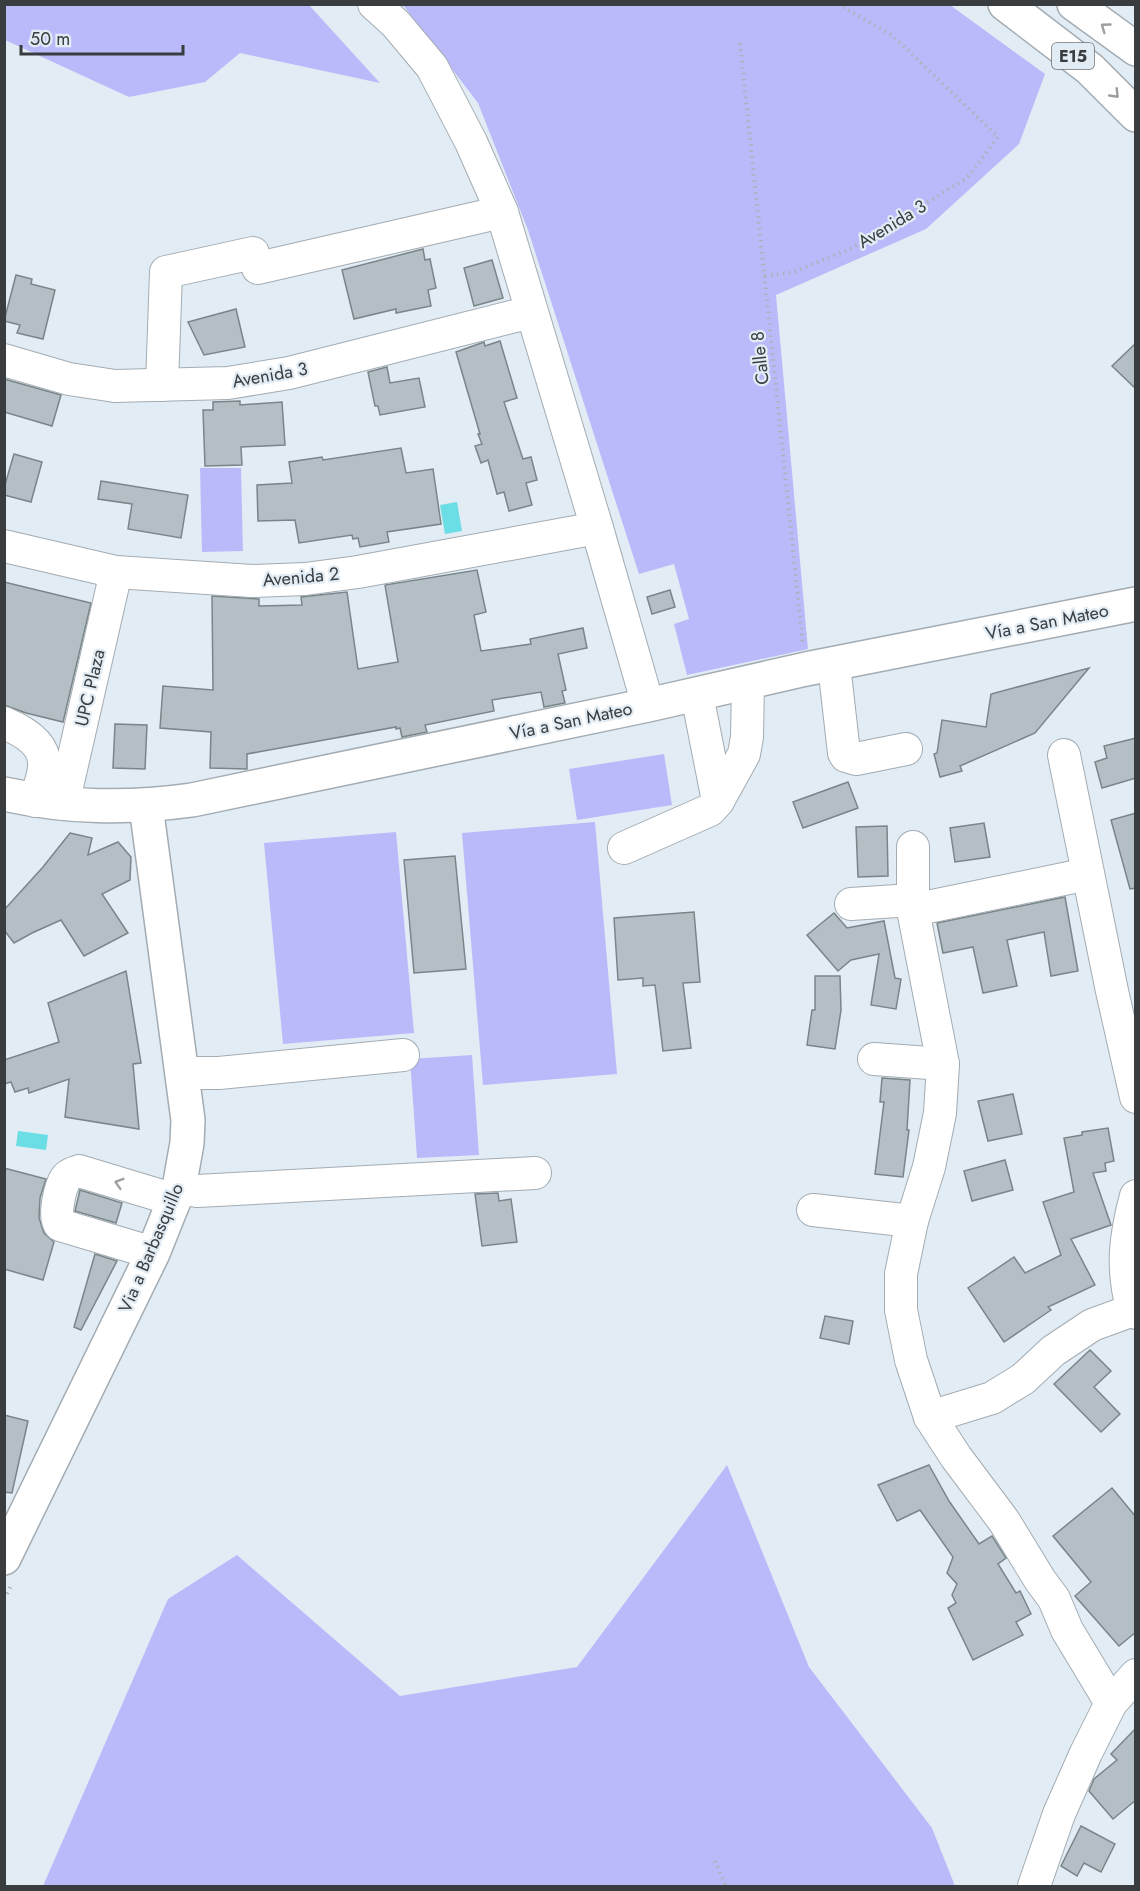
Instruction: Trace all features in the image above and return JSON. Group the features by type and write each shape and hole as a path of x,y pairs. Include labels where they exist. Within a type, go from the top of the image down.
{"main road":[{"name":"E15","path":"1005,4 1090,69 1136,115"},
{"name":"E15","path":"1074,4 1136,49"},
{"name":"Vía a San Mateo","path":"34,800 108,807 146,806 192,800 820,667 1136,604"},
{"name":"Via a Barbasquillo","path":"10,1568 153,1253 177,1194 187,1143 188,1120 146,806"}],"street":[{"path":"374,4 396,24 432,67 471,142 502,212 648,705"},
{"path":"162,385 166,272 253,253 258,268 502,212"},
{"name":"Avenida 3","path":"4,360 69,379 115,386 228,383 289,373 531,312"},
{"name":"Avenida 2","path":"4,546 116,572 252,581 305,579 358,572 597,528"},
{"name":"UPC Plaza","path":"34,800 116,572"},
{"path":"820,667 846,756 856,759 906,749"},
{"path":"624,848 710,810 718,801 744,754 747,736 748,683"},
{"path":"696,694 718,801"},
{"path":"4,723 19,730 42,751 45,763 34,800"},
{"path":"1064,755 1136,1097"},
{"path":"913,847 912,905 943,1064 940,1113 901,1274 902,1310 910,1360 930,1417 956,1457 1004,1521 1054,1599 1067,1630 1111,1703"},
{"path":"852,904 912,905 1088,874"},
{"path":"182,1073 240,1072 403,1055"},
{"path":"874,1059 943,1064"},
{"path":"153,1253 60,1225 56,1220 56,1213 65,1179 79,1172 177,1194 197,1191 535,1173"},
{"path":"930,1417 992,1398 1023,1379 1053,1351 1092,1325 1135,1311 1126,1284 1126,1274 1127,1230 1136,1196"},
{"path":"813,1210 912,1221"},
{"path":"1034,1887 1059,1814 1086,1753 1111,1703 1136,1675"}],"path":[{"name":"Avenida 3","path":"765,276 795,272 852,248 967,178 998,137 893,36 838,4"},
{"name":"Calle 8","path":"741,43 765,276 820,667"},
{"path":"4,1599 10,1568"},
{"path":"715,1861 726,1887"}],"shaded area":[{"path":"5,4 309,5 380,83 240,53 205,82 129,97 5,40"},
{"path":"403,5 950,5 1045,74 1019,144 926,229 776,295 808,649 687,675 674,624 689,619 674,564 639,574 528,230 478,103"},
{"path":"200,468 241,468 243,551 202,552"},
{"path":"457,502 462,531 445,534 440,505"},
{"path":"664,754 672,805 577,820 569,769"},
{"path":"595,822 617,1074 483,1085 462,833"},
{"path":"396,832 414,1033 283,1044 264,843"},
{"path":"472,1055 479,1155 417,1158 410,1059"},
{"path":"18,1131 48,1135 46,1150 16,1146"},
{"path":"727,1465 809,1667 932,1828 955,1886 43,1886 168,1599 237,1555 400,1696 577,1667"}],"building":[{"path":"423,249 425,260 430,259 436,288 428,290 431,306 396,313 396,309 354,319 342,270"},
{"path":"492,260 503,298 474,306 464,268"},
{"path":"16,275 32,279 31,284 55,290 43,339 17,333 20,325 4,321"},
{"path":"236,309 245,347 204,355 188,322"},
{"path":"500,341 517,398 504,402 523,459 531,457 537,480 526,483 532,505 509,511 504,492 497,494 488,460 481,463 475,446 482,444 478,434 480,434 456,352 484,342 485,346"},
{"path":"1136,343 1136,389 1112,366"},
{"path":"387,367 390,383 419,378 425,407 380,415 378,406 375,406 368,372"},
{"path":"4,379 61,395 52,426 4,412"},
{"path":"240,401 240,405 282,402 285,445 241,447 242,465 205,466 203,410 213,410 213,402"},
{"path":"401,448 406,473 433,469 441,524 387,532 389,542 360,547 358,538 353,539 352,535 299,543 295,520 258,521 257,485 292,483 289,462 322,457 323,460"},
{"path":"14,454 42,462 31,502 4,495"},
{"path":"101,481 188,495 181,538 128,529 132,504 98,499"},
{"path":"477,570 486,612 474,615 481,651 531,644 530,639 583,628 587,648 558,654 566,690 562,691 565,703 544,707 541,692 492,700 494,711 425,725 427,732 402,737 400,728 396,729 396,727 247,754 247,769 210,768 211,732 160,728 163,686 213,690 212,596 259,599 259,606 302,605 301,597 347,592 358,669 398,662 385,585"},
{"path":"4,582 91,603 63,722 4,705"},
{"path":"670,590 675,607 652,614 647,597"},
{"path":"1089,668 1035,733 960,766 962,771 940,777 934,754 937,753 942,720 986,727 991,694"},
{"path":"115,724 147,725 145,769 113,768"},
{"path":"1136,738 1136,778 1102,788 1095,762 1107,758 1104,746"},
{"path":"848,782 858,808 803,828 793,802"},
{"path":"1136,813 1136,888 1130,889 1111,820"},
{"path":"984,823 990,857 955,862 950,828"},
{"path":"887,826 888,876 858,877 856,827"},
{"path":"70,833 92,838 88,855 118,842 131,857 130,880 102,894 128,933 84,956 61,920 14,943 4,930 4,910"},
{"path":"455,856 466,969 414,973 404,860"},
{"path":"1065,897 1078,971 1051,976 1044,932 1007,940 1017,986 983,993 973,947 943,953 937,923"},
{"path":"694,912 700,982 683,983 691,1048 663,1051 655,985 643,986 643,978 618,980 614,918"},
{"path":"834,913 847,928 884,921 895,978 901,979 896,1009 871,1005 879,954 851,960 838,971 807,935"},
{"path":"126,971 141,1063 133,1064 139,1129 65,1117 69,1079 29,1093 28,1088 15,1092 11,1082 4,1084 4,1060 59,1042 48,1003"},
{"path":"815,976 840,976 841,1010 835,1049 807,1045 812,1010 815,1010"},
{"path":"882,1078 910,1080 907,1130 909,1130 903,1177 875,1174 884,1102 880,1102"},
{"path":"1013,1094 1022,1134 988,1141 978,1101"},
{"path":"1108,1128 1114,1161 1105,1163 1106,1171 1093,1173 1111,1225 1071,1239 1095,1285 1048,1307 1051,1310 1004,1342 968,1288 1014,1257 1025,1273 1061,1255 1043,1202 1074,1192 1064,1138 1082,1135 1082,1132"},
{"path":"1005,1160 1013,1190 972,1201 964,1171"},
{"path":"4,1168 46,1179 40,1198 39,1218 44,1233 54,1242 43,1280 4,1269"},
{"path":"80,1190 122,1203 116,1223 75,1211"},
{"path":"498,1193 499,1201 511,1199 517,1242 482,1246 475,1194"},
{"path":"95,1254 117,1261 81,1330 74,1327"},
{"path":"825,1316 853,1321 849,1344 820,1338"},
{"path":"1090,1350 1111,1371 1094,1387 1120,1414 1101,1432 1054,1384"},
{"path":"4,1415 28,1421 12,1493 4,1492"},
{"path":"929,1465 949,1501 979,1544 992,1536 1006,1558 998,1564 1016,1593 1020,1591 1031,1614 1016,1622 1023,1635 973,1660 948,1608 956,1603 952,1595 957,1584 947,1573 953,1557 920,1510 897,1521 878,1485"},
{"path":"1112,1488 1136,1517 1136,1632 1119,1646 1075,1596 1091,1582 1053,1536"},
{"path":"1136,1728 1136,1800 1113,1819 1089,1791 1094,1779 1117,1760 1111,1754"},
{"path":"1081,1826 1115,1844 1101,1872 1084,1863 1077,1876 1061,1866"}]}
